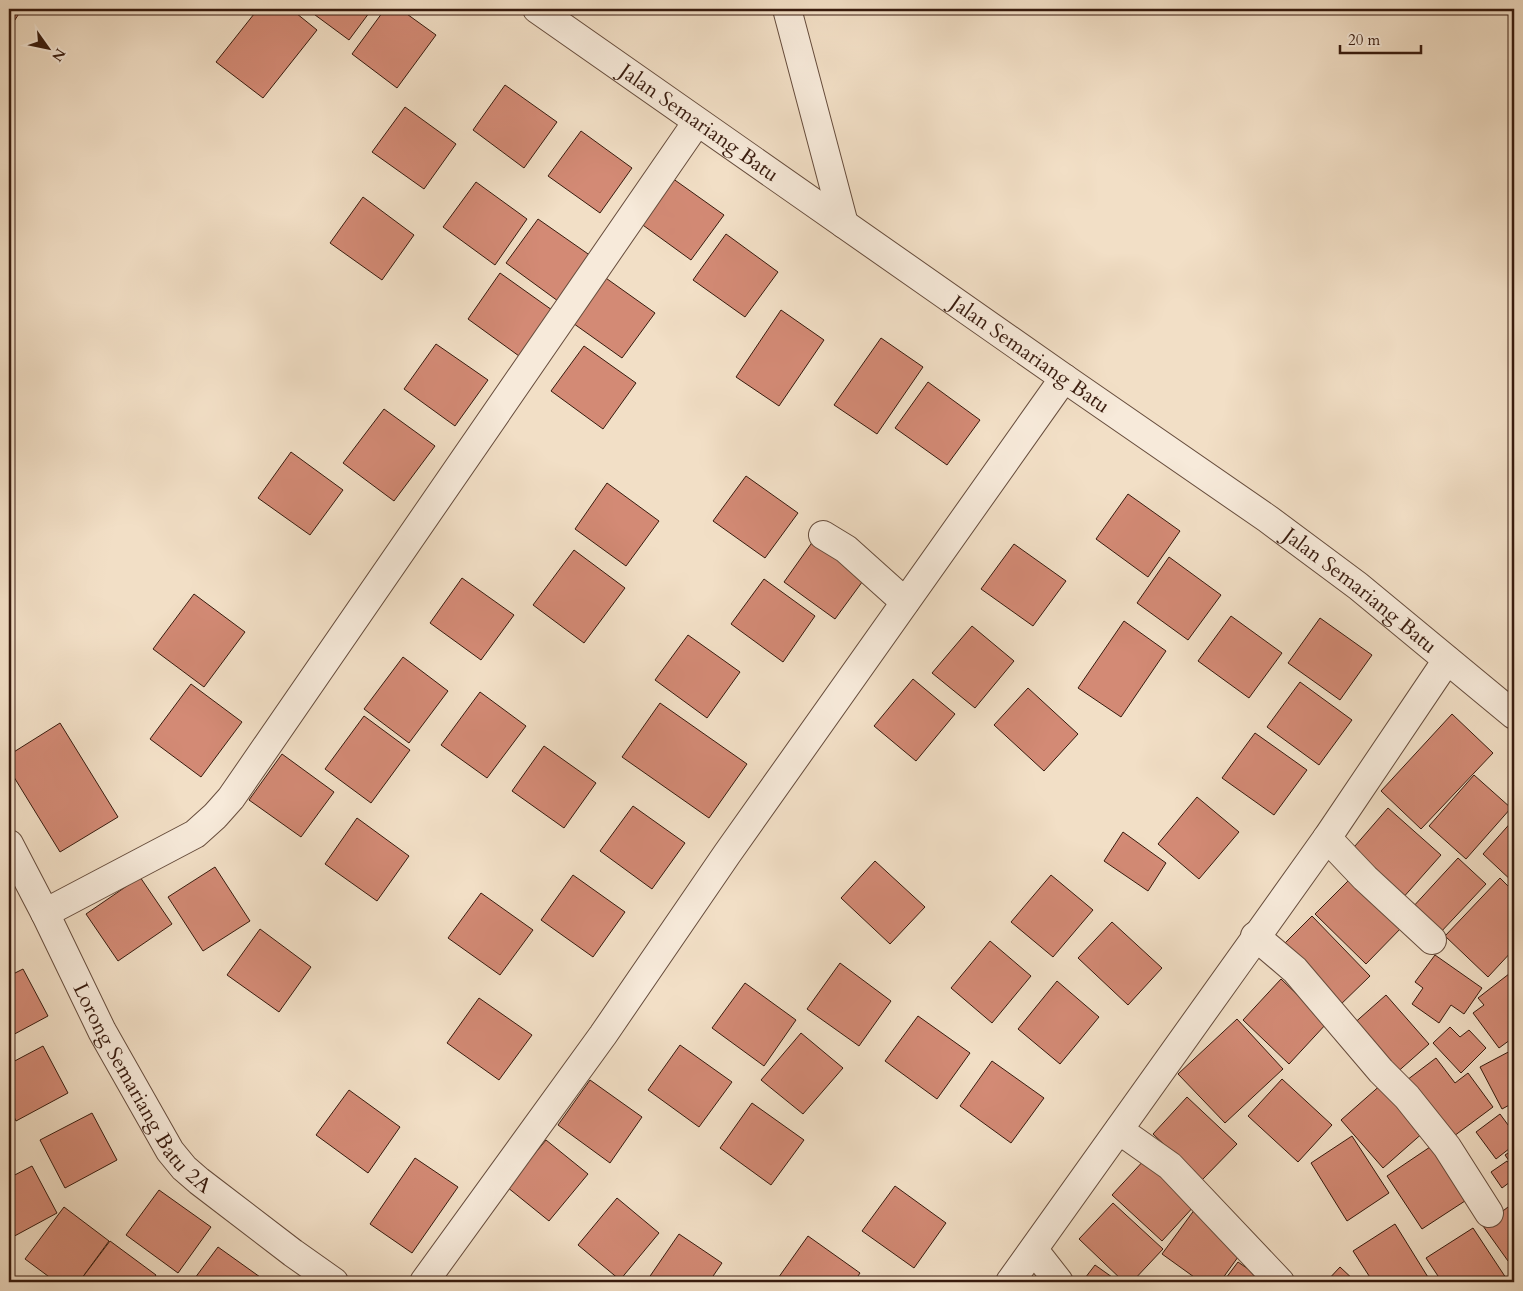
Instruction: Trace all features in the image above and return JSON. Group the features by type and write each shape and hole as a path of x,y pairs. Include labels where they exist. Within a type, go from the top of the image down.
{"street":[{"name":"Jalan Semariang Batu","path":"537,9 1268,519 1358,586 1514,715"},
{"path":"787,9 844,224"},
{"path":"45,913 195,834 215,816 236,790 697,122"},
{"path":"424,1282 602,1035 727,854 1064,378"},
{"path":"823,535 846,549 905,602"},
{"path":"1010,1282 1327,838 1447,660"},
{"path":"1327,838 1365,878 1432,940"},
{"name":"Lorong Semariang Batu 2A","path":"9,844 45,913 102,1031 170,1151 184,1168 199,1181 334,1282"},
{"path":"1256,936 1295,970 1381,1071 1407,1097 1447,1147 1488,1213"},
{"path":"1119,1130 1170,1166 1280,1282"},
{"path":"1034,1250 1059,1282"}],"building":[{"path":"9,9 22,9 9,29"},
{"path":"229,9 250,9 246,14 225,14"},
{"path":"258,9 291,9 317,30 263,98 216,62"},
{"path":"307,9 372,9 349,40"},
{"path":"385,9 400,9 436,35 397,88 352,54"},
{"path":"505,85 557,122 524,168 473,130"},
{"path":"405,107 456,144 424,189 372,152"},
{"path":"581,131 632,168 600,213 548,176"},
{"path":"672,178 724,215 691,260 640,223"},
{"path":"476,182 527,219 495,265 443,227"},
{"path":"363,197 414,235 382,280 330,243"},
{"path":"538,219 591,256 558,301 506,263"},
{"path":"726,234 778,272 745,317 693,280"},
{"path":"500,273 552,310 519,356 468,319"},
{"path":"603,276 655,313 622,358 570,321"},
{"path":"781,310 824,340 779,406 736,377"},
{"path":"881,338 923,367 877,434 834,405"},
{"path":"436,344 488,380 455,426 404,389"},
{"path":"584,346 636,383 603,429 551,391"},
{"path":"928,382 980,420 947,465 895,428"},
{"path":"384,409 435,446 394,501 343,463"},
{"path":"291,452 343,490 310,535 258,498"},
{"path":"746,476 798,513 765,558 713,521"},
{"path":"607,483 659,521 626,566 575,529"},
{"path":"1128,494 1180,531 1148,577 1096,539"},
{"path":"816,537 868,574 835,619 784,582"},
{"path":"1014,544 1066,581 1033,626 981,589"},
{"path":"574,550 625,588 584,643 533,605"},
{"path":"1169,557 1221,595 1188,640 1137,603"},
{"path":"462,578 514,615 481,660 430,623"},
{"path":"764,579 815,616 783,662 731,624"},
{"path":"194,594 245,632 204,687 153,649"},
{"path":"1231,616 1282,653 1249,698 1198,661"},
{"path":"1320,618 1372,655 1340,700 1288,663"},
{"path":"1124,621 1166,651 1121,717 1078,688"},
{"path":"972,626 1014,661 975,708 932,673"},
{"path":"688,635 740,672 707,718 655,680"},
{"path":"403,657 448,691 409,743 364,709"},
{"path":"913,679 955,714 916,761 874,726"},
{"path":"1300,682 1352,720 1319,765 1267,727"},
{"path":"191,684 242,722 201,777 150,739"},
{"path":"1028,688 1078,734 1044,771 994,725"},
{"path":"480,692 526,726 487,778 441,745"},
{"path":"660,703 747,764 709,818 622,757"},
{"path":"1452,714 1493,753 1421,829 1381,791"},
{"path":"364,716 410,750 371,803 325,769"},
{"path":"60,723 118,817 60,852 9,769 9,755"},
{"path":"1255,733 1307,770 1274,815 1222,778"},
{"path":"544,746 596,783 564,828 512,791"},
{"path":"282,754 334,792 301,837 249,800"},
{"path":"1474,775 1511,808 1466,859 1429,826"},
{"path":"1197,797 1239,832 1199,879 1158,844"},
{"path":"633,806 685,843 652,889 600,851"},
{"path":"1388,808 1441,855 1401,900 1348,854"},
{"path":"357,818 409,856 377,901 325,864"},
{"path":"1514,819 1514,883 1483,854"},
{"path":"1123,832 1166,863 1148,891 1104,861"},
{"path":"1458,858 1486,884 1439,934 1411,909"},
{"path":"875,861 925,907 890,944 841,898"},
{"path":"215,867 250,921 203,951 168,897"},
{"path":"573,875 625,912 593,957 541,920"},
{"path":"1051,875 1093,910 1053,957 1011,922"},
{"path":"1354,875 1404,925 1366,964 1315,914"},
{"path":"140,877 172,924 118,961 86,914"},
{"path":"1500,878 1514,892 1514,949 1488,977 1445,936"},
{"path":"481,893 533,930 500,975 448,938"},
{"path":"1312,916 1370,976 1336,1009 1278,950"},
{"path":"1112,922 1162,968 1128,1005 1078,958"},
{"path":"260,929 311,967 279,1012 227,975"},
{"path":"990,941 1031,976 992,1023 951,988"},
{"path":"1435,955 1482,988 1464,1014 1451,1005 1439,1023 1412,1004 1423,988 1415,982"},
{"path":"840,963 891,1001 859,1046 807,1009"},
{"path":"23,969 48,1016 9,1037 9,976"},
{"path":"1514,970 1514,1037 1499,1048 1473,1013 1484,1005 1478,998"},
{"path":"1281,979 1327,1023 1289,1064 1243,1020"},
{"path":"1057,981 1099,1017 1060,1064 1018,1029"},
{"path":"745,983 796,1020 764,1066 712,1028"},
{"path":"1386,995 1429,1044 1394,1075 1351,1026"},
{"path":"479,998 532,1035 499,1080 447,1043"},
{"path":"918,1016 970,1053 937,1099 885,1061"},
{"path":"1237,1019 1283,1069 1225,1123 1178,1074"},
{"path":"1450,1027 1460,1037 1469,1030 1486,1048 1461,1073 1433,1043"},
{"path":"801,1033 843,1068 803,1114 761,1080"},
{"path":"680,1045 732,1082 699,1127 648,1090"},
{"path":"43,1046 68,1093 16,1121 9,1106 9,1064"},
{"path":"1514,1049 1514,1106 1513,1103 1502,1109 1480,1067"},
{"path":"1436,1058 1455,1083 1468,1073 1493,1107 1450,1139 1407,1080"},
{"path":"992,1061 1044,1098 1011,1143 960,1106"},
{"path":"1282,1079 1332,1125 1298,1162 1248,1116"},
{"path":"590,1080 642,1117 610,1163 558,1125"},
{"path":"1383,1083 1425,1131 1383,1168 1341,1120"},
{"path":"349,1090 400,1127 368,1173 316,1135"},
{"path":"1187,1097 1237,1144 1202,1180 1153,1134"},
{"path":"752,1103 804,1140 771,1185 720,1148"},
{"path":"92,1113 117,1160 65,1188 40,1140"},
{"path":"1500,1114 1514,1133 1514,1145 1496,1159 1476,1132"},
{"path":"1352,1136 1389,1193 1347,1221 1311,1163"},
{"path":"546,1140 588,1174 549,1221 507,1187"},
{"path":"1433,1145 1468,1199 1422,1229 1387,1176"},
{"path":"1514,1149 1514,1168 1505,1155"},
{"path":"415,1158 458,1187 412,1253 370,1224"},
{"path":"1146,1158 1196,1204 1162,1241 1112,1195"},
{"path":"1507,1161 1514,1170 1514,1179 1502,1188 1491,1172"},
{"path":"32,1166 57,1213 9,1239 9,1178"},
{"path":"895,1186 946,1223 914,1268 862,1231"},
{"path":"159,1190 211,1227 178,1273 126,1235"},
{"path":"617,1198 659,1233 620,1280 578,1245"},
{"path":"1113,1203 1163,1249 1132,1282 1124,1282 1079,1239"},
{"path":"1512,1204 1514,1207 1514,1256 1508,1261 1483,1226"},
{"path":"64,1207 109,1241 79,1282 56,1282 25,1259"},
{"path":"1195,1209 1246,1246 1220,1282 1201,1282 1162,1254"},
{"path":"1395,1224 1431,1282 1373,1282 1353,1251"},
{"path":"1473,1228 1508,1281 1442,1282 1426,1258"},
{"path":"679,1234 722,1263 709,1282 646,1282"},
{"path":"808,1236 860,1273 854,1282 776,1281"},
{"path":"110,1241 156,1275 151,1282 79,1282"},
{"path":"218,1247 267,1282 192,1282"},
{"path":"1238,1262 1267,1282 1223,1282"},
{"path":"1095,1265 1119,1282 1082,1282"},
{"path":"1340,1267 1356,1282 1326,1282"}]}
